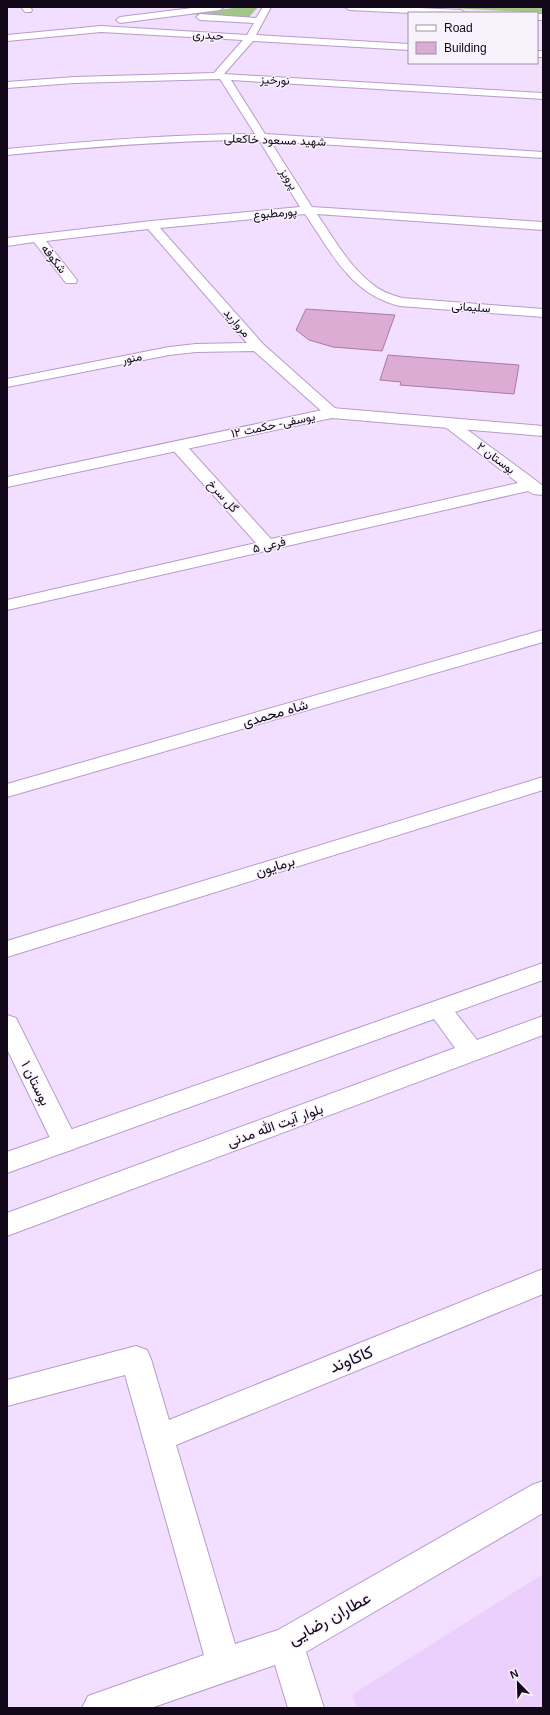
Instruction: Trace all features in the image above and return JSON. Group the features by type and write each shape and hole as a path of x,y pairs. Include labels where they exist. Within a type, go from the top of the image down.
{"street":[{"path":"103,23 220,7"},
{"path":"220,77 250,38 267,7"},
{"path":"349,7 442,12"},
{"path":"163,15 259,21"},
{"name":"حیدری","path":"7,38 101,29 408,47"},
{"name":"نورخیز","path":"7,85 74,80 220,77 543,96"},
{"name":"پرویز","path":"220,77 262,137 308,210 347,266 366,286 382,296 400,302"},
{"name":"شهید مسعود خاکعلی","path":"7,152 57,147 224,137 262,137 543,155"},
{"name":"پورمطبوع","path":"7,242 151,225 308,210 543,226"},
{"name":"مروارید","path":"151,225 258,347 332,413"},
{"name":"شکوفه","path":"38,238 71,280"},
{"name":"سلیمانی","path":"400,302 543,312"},
{"name":"منور","path":"7,382 169,351 196,348 258,347"},
{"name":"یوسفی- حکمت ۱۲","path":"7,482 332,413 543,431"},
{"name":"بوستان ۲","path":"449,423 537,490"},
{"name":"گل سرخ","path":"178,446 268,546"},
{"name":"فرعی ۵","path":"7,605 268,546 537,490"},
{"name":"شاه محمدی","path":"7,791 543,636"},
{"name":"برمایون","path":"7,950 543,783"},
{"path":"7,1163 543,971"},
{"path":"439,1008 472,1052"},
{"name":"بوستان ۱","path":"7,1024 65,1142"},
{"name":"بلوار آیت الله مدنی","path":"7,1225 543,1025"},
{"name":"کاکاوند","path":"159,1438 543,1281"},
{"path":"7,1393 136,1359 224,1666"},
{"name":"عطاران رضایی","path":"100,1708 286,1644 543,1496"},
{"path":"286,1644 306,1708"}],"shaded area":[{"path":"543,1574 543,1708 356,1708 353,1694"}],"green space":[{"path":"242,7 258,7 248,18 187,14"},
{"path":"433,7 543,7 543,13"}],"building":[{"path":"306,309 395,315 382,351 333,347 309,340 296,330"},
{"path":"388,355 519,365 514,394 400,385 401,382 380,380"}]}
